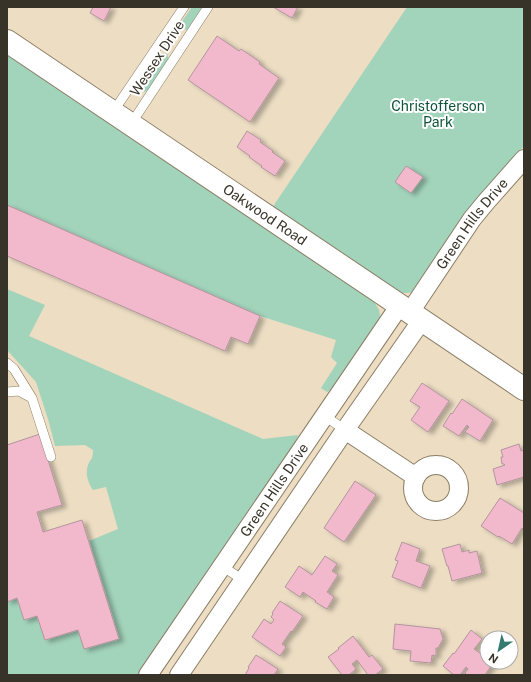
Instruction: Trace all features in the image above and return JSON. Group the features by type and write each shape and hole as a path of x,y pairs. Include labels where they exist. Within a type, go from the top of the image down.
{"street":[{"name":"Oakwood Road","path":"7,41 524,388"},
{"name":"Green Hills Drive","path":"179,675 345,430 411,312 476,214 524,159"},
{"name":"Green Hills Drive","path":"148,675 325,416 411,312"},
{"path":"345,430 416,477"}],"lane":[{"name":"Wessex Drive","path":"122,118 184,7"},
{"name":"Wessex Drive","path":"122,118 208,7"},
{"path":"7,363 14,369 32,398 51,457"},
{"path":"7,392 19,391 32,398"},
{"path":"325,416 345,430"},
{"path":"222,566 243,580"}],"green space":[{"path":"192,7 204,7 190,29 187,30 182,27 181,23"},
{"name":"Christofferson Park","path":"407,7 524,7 524,146 486,188 413,292 402,293 396,291 272,208"},
{"path":"7,54 372,298 379,310 381,320 333,389 327,392 321,388 337,363 331,357 336,340 260,316 7,205"},
{"path":"160,54 167,54 168,60 149,89 145,92 141,91 139,88 140,83"},
{"path":"7,289 45,305 29,336 263,439 298,435 296,442 141,675 7,675 7,602 17,598 24,620 37,616 45,640 78,630 84,649 119,638 89,541 118,529 106,487 93,490 88,481 87,468 92,457 93,450 85,445 55,446 36,382 7,350"}],"building":[{"path":"93,7 111,7 104,21 90,13"},
{"path":"273,7 298,7 292,18"},
{"path":"217,36 239,51 241,49 279,78 250,122 188,80"},
{"path":"247,131 261,140 260,142 285,161 275,176 261,167 262,166 237,147"},
{"path":"406,166 423,177 411,193 395,182"},
{"path":"7,205 260,316 248,344 231,337 225,351 7,256"},
{"path":"422,383 449,401 428,432 411,420 420,407 410,401"},
{"path":"462,399 493,420 480,441 465,432 469,427 467,425 459,436 443,426"},
{"path":"40,434 62,505 37,512 43,532 82,520 119,639 84,649 78,630 45,640 37,616 24,620 17,598 7,602 7,445"},
{"path":"519,444 521,451 523,450 524,453 524,477 497,485 493,469 505,465 502,464 501,457 503,457 501,450"},
{"path":"355,481 376,495 344,542 324,528"},
{"path":"500,498 524,513 524,530 522,528 512,544 481,526"},
{"path":"402,542 420,549 416,561 430,566 421,588 392,577 398,561 395,560"},
{"path":"460,544 462,552 469,550 469,553 477,551 482,573 452,581 442,549"},
{"path":"325,556 337,564 332,571 338,575 327,592 334,597 327,609 315,602 316,601 303,592 300,597 285,587 299,566 312,575"},
{"path":"280,601 303,616 282,644 286,647 280,656 252,637 264,619 271,624 274,620 271,617 273,614 272,613"},
{"path":"395,624 440,629 443,639 438,648 436,648 436,656 432,655 431,663 410,661 411,651 393,649"},
{"path":"471,630 479,637 479,643 474,649 479,652 479,670 488,670 485,675 467,675 465,673 468,669 466,667 460,675 454,675 443,666 453,653 454,654"},
{"path":"353,636 369,657 372,655 383,669 375,675 368,675 357,660 352,664 356,669 349,675 342,675 328,657"},
{"path":"256,655 278,669 274,675 245,675 249,668 248,667"}]}
